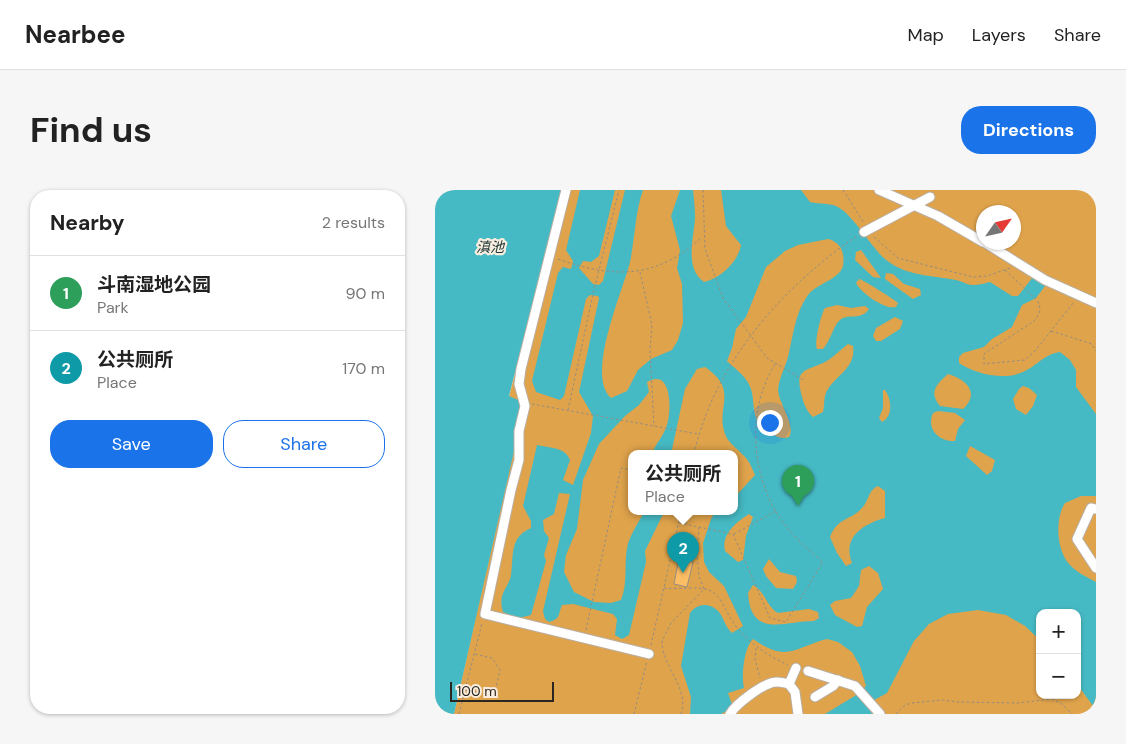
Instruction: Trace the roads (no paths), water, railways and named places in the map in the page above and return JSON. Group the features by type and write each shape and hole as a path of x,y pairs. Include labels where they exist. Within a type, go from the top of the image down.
{"street":[{"path":"566,190 521,369 519,384 524,402 518,440 519,460 485,614 649,654"},
{"path":"879,190 916,205 976,237"},
{"path":"866,230 930,197"},
{"path":"997,250 1045,280 1096,303"},
{"path":"1096,509 1091,508 1077,539 1096,568"},
{"path":"789,684 796,668"},
{"path":"808,671 849,682 862,691 880,714"},
{"path":"815,697 833,686 838,680"},
{"path":"730,714 735,706 761,687 775,681 789,684 795,692 798,714"}],"water":[{"name":"滇池","path":"435,190 561,190 509,396 525,403 454,714 435,714"},
{"path":"580,190 615,190 599,256 591,262 583,261 579,268 593,284 599,285 603,281 625,190 643,190 638,208 630,262 608,332 604,353 602,371 604,387 611,398 627,391 638,370 651,359 672,350 678,340 683,323 682,284 677,268 680,250 671,216 680,190 693,190 695,218 692,261 698,276 704,282 717,277 728,268 736,257 741,245 726,226 721,190 801,190 810,202 830,204 846,213 879,253 900,268 916,274 957,280 971,285 990,282 1012,296 1018,296 1033,277 1045,286 1036,298 1022,305 1012,327 992,339 984,347 963,353 959,357 959,363 981,373 1007,376 1028,370 1049,355 1060,352 1070,360 1076,370 1076,387 1096,414 1096,496 1081,496 1065,503 1058,525 1058,533 1061,550 1069,564 1078,572 1096,582 1096,710 1081,689 1081,609 1036,609 1036,636 1025,626 1006,615 978,610 948,614 929,624 914,641 887,693 867,704 872,714 825,714 858,694 866,686 860,666 852,652 838,642 827,639 798,649 782,652 753,639 747,648 744,662 744,688 728,693 733,707 721,714 690,714 691,697 681,666 690,613 696,607 708,605 719,612 732,633 743,626 724,586 709,572 704,562 703,543 713,515 738,515 738,494 755,475 747,459 726,437 723,424 724,391 715,376 705,367 697,369 685,389 672,450 654,450 667,424 669,415 669,396 666,387 662,381 656,379 647,382 649,392 639,405 625,416 599,444 583,480 577,529 566,555 564,572 574,592 594,602 611,603 621,600 627,548 632,534 642,515 663,515 645,551 646,562 629,635 622,639 615,635 617,619 613,614 573,604 562,605 559,616 556,619 549,622 545,619 543,611 570,494 559,493 554,514 543,520 544,531 549,538 544,555 546,561 531,615 519,618 503,612 501,600 510,580 516,542 524,532 531,528 531,521 523,506 537,445 561,450 568,456 570,460 563,480 573,485 591,433 593,416 579,392 598,296 590,295 586,299 564,396 560,400 536,392 532,381 558,273 563,267 571,269 573,261 566,250","holes":["828,239 832,240 841,249 843,266 841,271 833,278 808,295 797,317 778,390 789,420 791,432 789,437 784,438 774,435 759,423 754,410 751,388 740,373 727,361 736,329 746,317 766,267 785,251 798,245","861,250 881,278 873,277 855,260 856,252","886,273 893,274 904,284 920,289 921,295 913,299 885,279","859,279 866,282 898,303 896,307 886,306 874,300 856,283","837,305 851,308 865,306 869,309 862,315 840,320 823,349 817,349 817,335 825,308","895,317 903,321 900,329 881,341 876,341 873,336 876,328","848,344 853,346 852,359 849,365 826,392 823,412 813,417 807,410 803,400 799,382 802,373 826,361","948,374 960,379 969,387 971,397 963,409 940,406 936,401 935,388","1023,386 1029,388 1037,395 1033,406 1026,415 1016,409 1013,399","883,390 885,390 889,398 890,412 882,422 879,418 883,408","938,411 955,413 965,420 958,429 955,441 949,441 935,433 931,419 933,413","970,446 995,460 992,471 987,475 966,456","878,486 885,491 885,518 862,528 852,539 850,546 852,563 846,566 837,553 830,537 840,522 862,508 870,493","749,514 753,517 746,536 743,560 738,562 725,551 725,540 731,529","769,559 780,572 796,576 797,582 793,589 776,588 763,569","869,566 878,573 883,589 867,607 862,626 857,627 835,615 830,605 835,601 851,598 859,586 861,570","753,585 778,613 809,609 818,612 819,618 814,621 781,624 762,622 755,617 750,607 748,593"]}],"place":[{"name":"斗南湿地公园","path":"798,506"},
{"name":"公共厕所","path":"683,573"}]}
